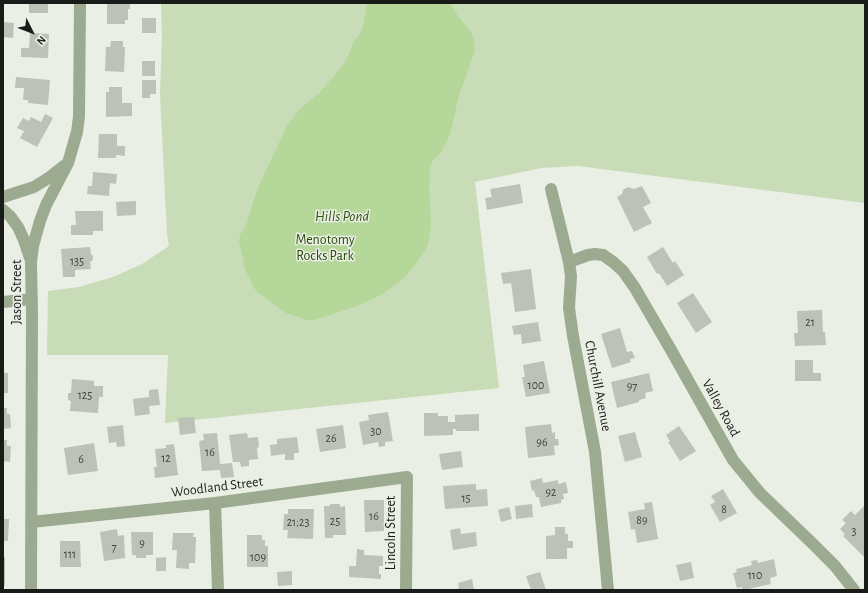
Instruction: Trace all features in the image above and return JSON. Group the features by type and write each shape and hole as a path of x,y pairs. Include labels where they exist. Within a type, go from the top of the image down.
{"street":[{"name":"Jason Street","path":"31,590 31,262 35,237 43,213 68,163 76,139 79,117 80,3"},
{"path":"3,197 34,187 68,163"},
{"name":"Churchill Avenue","path":"550,189 569,262 571,276 569,301 571,321 595,452 608,590"},
{"path":"3,210 14,221 21,232 31,262"},
{"name":"Valley Road","path":"569,262 588,255 603,255 614,262 623,271 635,288 733,460 764,498 835,566 854,590"},
{"path":"3,302 32,299"},
{"name":"Woodland Street","path":"31,522 215,503 407,477"},
{"name":"Lincoln Street","path":"406,590 407,477"},
{"path":"215,503 218,590"}],"green space":[{"name":"Menotomy Rocks Park","path":"161,3 865,3 865,203 578,166 541,168 475,182 499,388 165,423 168,355 47,355 48,291 79,287 113,277 142,264 169,246 167,235 160,94 162,35"}],"water":[{"name":"Hills Pond","path":"367,3 450,3 472,34 475,51 459,95 450,135 442,151 430,166 429,187 431,224 428,244 424,252 401,281 377,297 354,307 314,320 307,320 286,313 257,292 245,269 239,241 240,235 247,223 261,181 287,126 300,109 320,92 347,59 354,41 360,34 363,27"}],"building":[{"path":"29,3 48,3 48,13 29,13"},
{"path":"107,3 130,3 130,9 128,9 128,20 125,20 125,24 107,24"},
{"path":"142,18 156,18 156,33 142,33"},
{"path":"3,22 14,23 13,38 3,37"},
{"path":"30,33 49,34 48,58 21,57 21,48 29,48"},
{"path":"111,41 123,41 123,47 125,47 124,72 105,71 106,47 110,47"},
{"path":"142,61 155,61 155,76 142,76"},
{"path":"16,77 50,80 48,105 28,103 28,100 23,100 24,88 15,88"},
{"path":"142,80 156,80 156,94 150,94 150,98 142,98"},
{"path":"109,87 122,87 122,103 132,103 132,116 106,117 106,92 109,92"},
{"path":"45,114 53,118 37,147 20,138 24,131 17,128 23,118 29,121 31,117 41,122"},
{"path":"99,134 117,134 117,146 125,146 125,156 116,155 116,158 98,158"},
{"path":"93,172 117,174 116,184 110,183 109,196 87,194 88,186 92,186"},
{"path":"520,184 523,203 487,210 485,198 492,197 490,189"},
{"path":"642,186 651,203 643,207 652,223 634,232 617,197 628,187 634,189"},
{"path":"136,201 136,215 117,216 116,202"},
{"path":"75,211 103,211 103,231 93,231 93,235 71,235 71,225 76,225"},
{"path":"90,247 91,254 93,256 93,260 90,262 91,269 75,270 75,277 63,277 61,249"},
{"path":"663,247 673,263 675,261 684,275 667,286 659,273 657,274 647,257"},
{"path":"531,269 536,309 515,312 511,283 503,284 501,273"},
{"path":"693,293 712,322 696,333 677,303"},
{"path":"822,310 823,332 825,332 826,345 795,346 794,333 798,333 797,311"},
{"path":"538,322 541,341 522,344 521,334 514,335 512,326"},
{"path":"620,328 627,352 632,351 635,358 630,359 631,362 612,368 601,334"},
{"path":"795,360 813,360 813,373 821,373 821,381 795,381"},
{"path":"544,361 550,393 526,397 522,377 525,377 523,365"},
{"path":"3,373 8,373 8,393 3,393"},
{"path":"649,373 653,391 645,393 646,398 639,400 639,402 617,408 611,382"},
{"path":"72,379 94,381 94,386 103,386 103,397 99,397 98,413 70,411 71,401 68,400 68,393 71,393"},
{"path":"158,389 160,405 149,406 150,414 135,416 133,399 149,397 149,390"},
{"path":"3,408 7,408 7,414 10,414 11,428 3,429"},
{"path":"388,412 393,441 385,442 385,446 379,447 378,442 363,445 359,422 369,420 368,415"},
{"path":"424,413 438,413 438,416 448,416 448,422 455,422 455,415 479,414 479,431 456,431 456,429 453,429 453,435 424,436"},
{"path":"194,417 196,433 180,435 178,418"},
{"path":"551,424 552,433 555,432 555,439 558,439 559,445 554,446 555,455 528,458 525,427"},
{"path":"123,425 125,446 117,447 116,442 109,443 107,427"},
{"path":"343,425 346,448 320,452 316,429"},
{"path":"679,426 696,451 680,461 668,442 670,441 666,435"},
{"path":"635,432 642,457 625,462 618,436"},
{"path":"217,433 220,464 232,463 234,477 221,478 220,470 202,471 199,441 204,440 203,434"},
{"path":"247,433 248,438 258,437 258,459 249,460 249,466 241,467 240,462 233,462 229,435"},
{"path":"297,437 299,453 294,453 294,460 285,460 285,454 271,456 270,445 277,444 277,439"},
{"path":"3,440 7,440 7,446 11,446 10,462 3,461"},
{"path":"94,443 98,471 68,475 64,448"},
{"path":"174,444 178,475 155,478 154,467 157,467 155,449 166,448 166,445"},
{"path":"461,451 463,467 442,470 439,454"},
{"path":"542,478 543,483 558,480 558,484 566,482 568,493 563,494 564,499 561,500 561,503 541,507 539,497 536,497 534,490 532,491 530,481"},
{"path":"476,484 476,490 487,489 488,506 445,509 443,486"},
{"path":"723,489 737,513 720,522 710,505 715,502 711,496"},
{"path":"364,500 384,500 384,531 365,532"},
{"path":"652,502 658,539 637,543 635,529 631,530 628,512 645,509 644,503"},
{"path":"330,504 340,504 340,507 345,506 346,535 333,535 333,538 325,538 324,506 330,506"},
{"path":"532,504 533,517 516,519 515,506"},
{"path":"865,505 865,558 843,536 845,534 840,529 846,523 842,520 851,511 855,515"},
{"path":"509,507 512,519 501,522 498,510"},
{"path":"288,509 314,509 313,539 287,538 288,530 283,530 284,514 288,514"},
{"path":"3,519 9,519 8,541 3,541"},
{"path":"555,527 565,527 565,534 568,534 568,541 573,541 573,548 567,548 567,559 546,559 546,536 555,535"},
{"path":"460,528 461,534 476,532 477,546 453,550 450,530"},
{"path":"117,529 118,536 124,535 125,558 104,561 100,532"},
{"path":"131,532 153,532 153,555 146,555 146,558 136,558 136,555 132,555"},
{"path":"173,533 194,533 193,537 196,537 195,563 189,563 189,569 176,568 177,550 172,550"},
{"path":"247,535 262,535 262,540 265,540 265,546 268,546 268,567 247,567"},
{"path":"60,541 80,541 81,567 60,567"},
{"path":"357,549 364,550 364,555 383,556 383,566 379,566 379,574 381,574 381,579 349,577 349,566 356,566"},
{"path":"3,557 5,557 5,586 3,586"},
{"path":"166,557 166,571 156,571 156,558"},
{"path":"774,559 777,576 770,578 771,584 744,590 742,590 742,587 737,588 733,573 737,572 736,569 752,565 751,561 757,560 758,563"},
{"path":"691,562 694,578 680,581 676,565"},
{"path":"292,571 292,585 278,586 277,572"},
{"path":"540,572 546,590 531,590 526,576"},
{"path":"472,579 474,590 455,590 459,588 458,583"}]}
